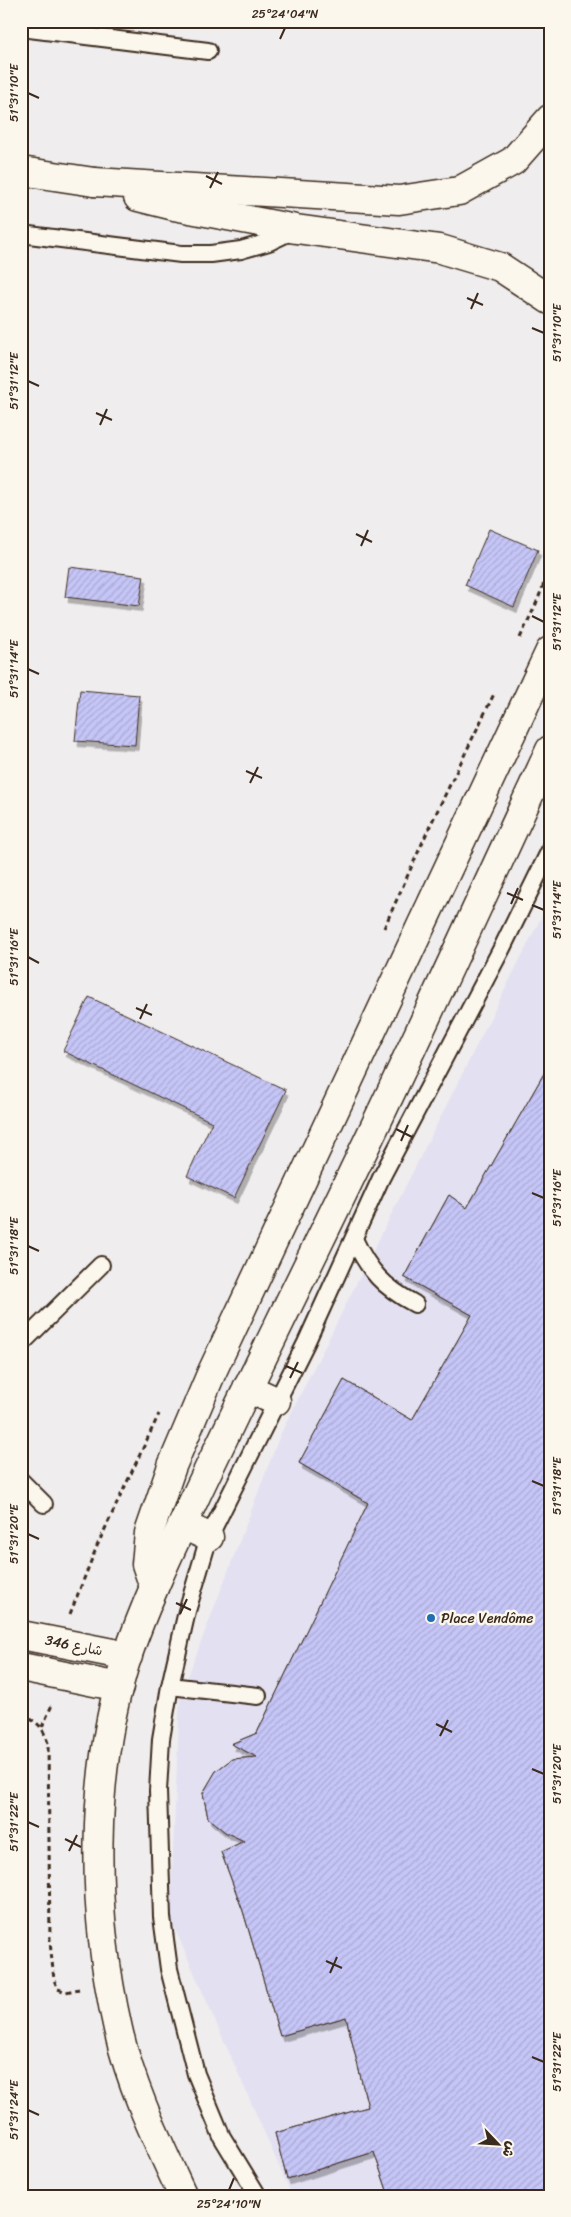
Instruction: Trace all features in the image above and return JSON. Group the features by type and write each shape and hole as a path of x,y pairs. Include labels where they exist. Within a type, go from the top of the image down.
{"main road":[{"path":"21,171 94,182 399,200 460,191 513,162 550,119"},
{"path":"94,182 120,192 174,206 296,229 440,249 500,267 550,300"},
{"path":"154,1587 146,1564 149,1533 172,1466 199,1402 550,651"},
{"path":"183,2196 146,2117 118,2031 102,1927 99,1878 100,1803 107,1748 119,1687 128,1656 154,1587 182,1525 378,1123 550,750"},
{"path":"248,1388 276,1401"},
{"path":"182,1525 209,1537"},
{"name":"شارع 346","path":"21,1635 128,1656"},
{"path":"21,1667 119,1687"}],"lane":[{"path":"21,28 208,51"},
{"path":"21,234 181,254 211,254 241,250 296,229"},
{"path":"258,2196 222,2137 196,2074 169,1969 162,1917 158,1790 161,1738 170,1686 187,1611 209,1537 354,1239 381,1178 502,948 550,850"},
{"path":"354,1239 364,1260 376,1277 395,1294 414,1304"},
{"path":"21,1344 101,1265"},
{"path":"21,1481 44,1504"},
{"path":"170,1686 258,1696"}],"path":[{"path":"21,1715 32,1719 42,1727 48,1743 50,1942 54,1980 58,1989 66,1992 109,1981"}],"shaded area":[{"name":"Place Vendôme","path":"550,900 550,2196 292,2196 170,1918 180,1697 280,1435"}],"building":[{"path":"489,529 538,550 514,607 465,585"},
{"path":"69,567 144,576 139,606 65,597"},
{"path":"80,690 139,695 135,745 75,741"},
{"path":"89,997 286,1090 234,1198 187,1176 212,1122 63,1051"},
{"name":"Place Vendôme","path":"550,1063 550,2196 389,2196 374,2152 287,2179 275,2133 368,2107 346,2017 280,2036 243,1911 221,1852 244,1841 225,1832 208,1818 203,1793 216,1771 232,1759 257,1757 231,1744 257,1733 368,1503 299,1463 344,1380 412,1420 472,1315 404,1277 449,1195 467,1208"},
{"name":"Place Vendôme","path":"550,1063 550,2196 389,2196 374,2152 287,2179 275,2133 368,2107 346,2017 280,2036 243,1911 221,1852 244,1841 225,1832 208,1818 203,1793 216,1771 232,1759 257,1757 231,1744 257,1733 368,1503 299,1463 344,1380 412,1420 472,1315 404,1277 449,1195 467,1208"}],"place":[{"name":"Place Vendôme","path":"431,1618"}]}
